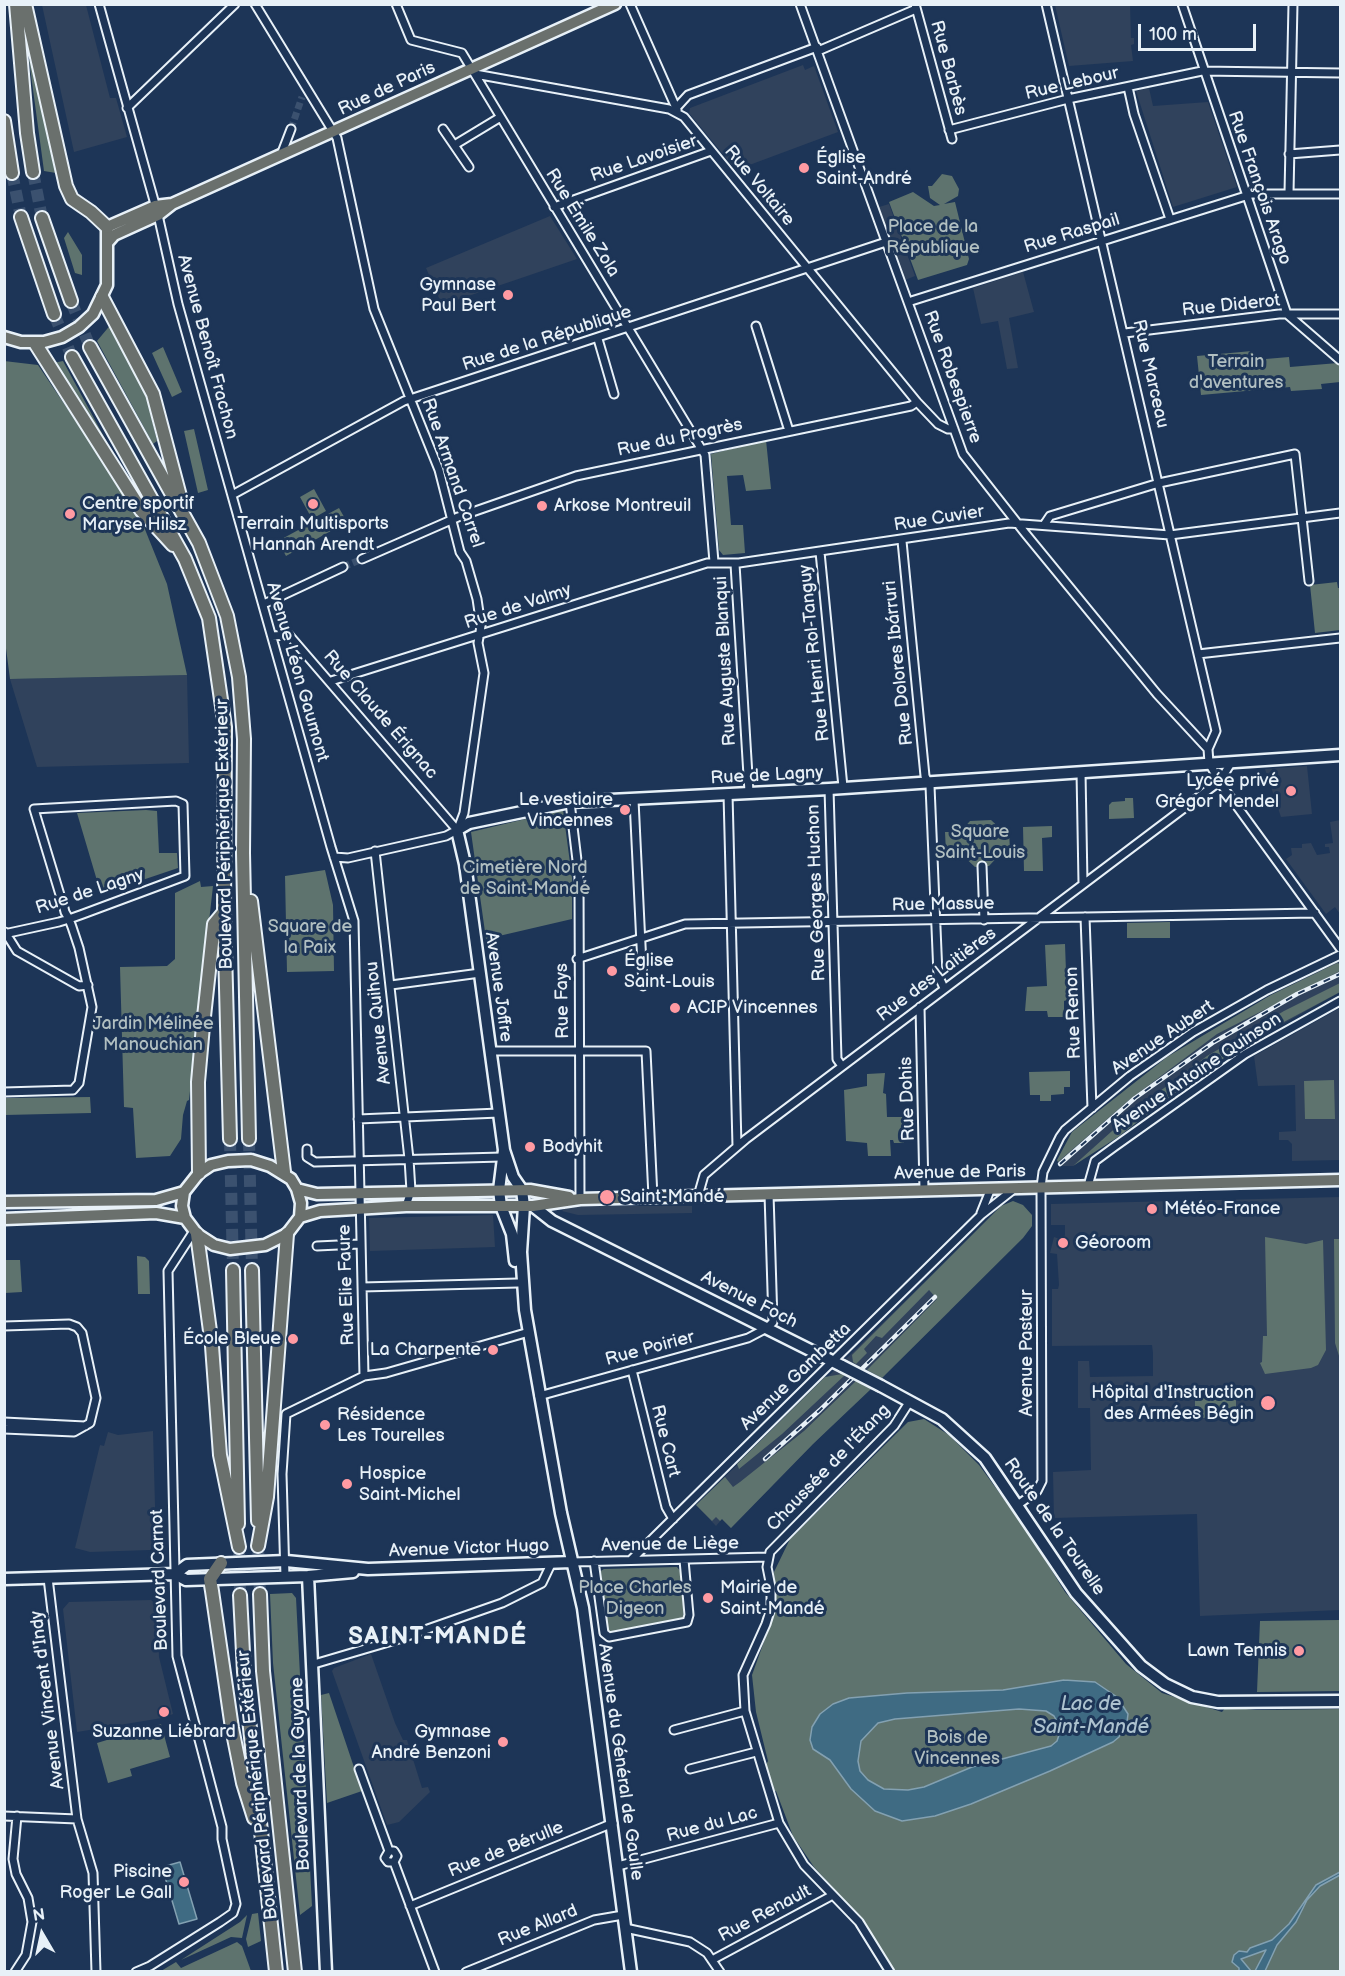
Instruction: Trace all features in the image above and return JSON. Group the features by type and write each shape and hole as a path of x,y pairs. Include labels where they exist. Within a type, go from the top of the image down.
{"highway":[{"path":"16,4 27,133 33,172"},
{"path":"25,4 66,186 72,200 91,212 107,227"},
{"path":"4,121 12,173"},
{"path":"21,217 54,314"},
{"path":"42,218 71,301"},
{"path":"102,297 153,394 187,521"},
{"path":"35,343 141,510 186,559"},
{"name":"Boulevard Périphérique Extérieur","path":"90,347 199,543 226,616 239,677 244,739 243,853 249,1139"},
{"path":"72,357 186,559 209,618 225,727 224,912 230,1139"},
{"path":"243,853 264,993 284,1172"},
{"path":"199,1173 200,1060 214,924 224,912"},
{"path":"195,1232 213,1356 220,1455 239,1547 232,1270"},
{"path":"252,1270 258,1546 267,1497 287,1234"},
{"path":"221,1563 210,1579 232,1728 243,1784 263,1847"},
{"name":"Boulevard Périphérique Extérieur","path":"260,1594 263,1671 295,1971"},
{"path":"240,1595 244,1672 276,1971"}],"main road":[{"name":"Rue de Paris","path":"157,210 473,71 615,4"},
{"path":"4,337 35,343 62,337 79,327 93,314 102,297 109,272 107,227 157,210"},
{"path":"106,243 114,235 157,210"},
{"name":"Rue de Lagny","path":"457,830 469,823 570,802 829,789 1341,754"},
{"name":"Avenue Joffre","path":"457,830 480,973 503,1154"},
{"name":"Avenue du Général de Gaulle","path":"503,1154 501,1206 512,1234 518,1283 529,1332 538,1396 583,1608 631,1971"},
{"name":"Avenue du Général de Gaulle","path":"503,1154 529,1206 521,1252 525,1310"},
{"path":"251,1160 284,1172 297,1189 300,1217 287,1234 265,1245 230,1249 214,1245 195,1232 185,1218 182,1206 184,1192 199,1173 211,1165 228,1161 251,1160"},
{"name":"Avenue de Paris","path":"297,1189 317,1194 522,1190 551,1198 580,1199 1341,1180"},
{"path":"4,1202 156,1200 184,1192"},
{"path":"551,1198 561,1225"},
{"name":"Avenue de Paris","path":"300,1217 320,1211 406,1206 529,1206 551,1198"},
{"name":"Avenue Foch","path":"529,1206 561,1225 921,1407"},
{"path":"4,1219 156,1213 185,1218"},
{"name":"Route de la Tourelle","path":"921,1407 942,1419 978,1450 1018,1504 1076,1593 1141,1666 1165,1684 1184,1694 1218,1702 1341,1701"},
{"path":"175,1574 187,1565 286,1561 368,1569"},
{"name":"Avenue Victor Hugo","path":"368,1569 572,1562"},
{"path":"4,1578 175,1574 186,1580 308,1576 368,1569"},
{"name":"Boulevard de la Guyane","path":"308,1576 314,1664 312,1696 326,1971"}],"street":[{"name":"Avenue Benoît Frachon","path":"99,4 157,210 178,304 232,495"},
{"path":"127,108 235,4"},
{"name":"Rue Armand Carrel","path":"255,4 334,132 342,153 374,309 439,470 477,599 484,673 464,813 457,830"},
{"name":"Rue Émile Zola","path":"396,4 411,40 459,51 473,71 499,118 705,455 714,562"},
{"name":"Rue Voltaire","path":"630,4 677,110 917,402 938,424 954,429"},
{"name":"Rue Robespierre","path":"800,4 963,454 1016,523 1157,694 1208,749"},
{"name":"Rue Marceau","path":"1046,4 1125,333 1216,730 1208,749"},
{"name":"Rue François Arago","path":"1182,4 1202,71 1287,314"},
{"path":"1289,194 1293,4"},
{"path":"473,71 677,110 688,95 817,49 915,7"},
{"name":"Rue Barbès","path":"915,7 952,139"},
{"name":"Rue Lebour","path":"949,130 1068,99 1202,71 1341,73"},
{"path":"302,97 305,86"},
{"path":"1128,87 1134,114 1170,219"},
{"path":"456,144 499,118"},
{"path":"280,156 291,129"},
{"path":"443,129 456,144 469,167"},
{"path":"1289,154 1341,150"},
{"name":"Rue Lavoisier","path":"554,207 711,151"},
{"name":"Rue Raspail","path":"908,302 1246,196 1341,194"},
{"name":"Rue de la République","path":"232,495 411,399 886,242"},
{"path":"1287,314 1341,360"},
{"name":"Rue Diderot","path":"1125,333 1287,314 1341,314"},
{"path":"756,326 789,431"},
{"path":"598,339 614,394"},
{"name":"Rue du Progrès","path":"362,559 452,519 576,476 701,448 911,406 917,402"},
{"path":"1044,525 1050,516 1159,483 1295,454 1309,581"},
{"name":"Avenue Léon Gaumont","path":"232,495 354,921 358,1119"},
{"name":"Rue Cuvier","path":"714,562 735,564 1016,523 1170,535 1341,513"},
{"name":"Rue Dolores Ibárruri","path":"902,541 930,786 938,975 944,988"},
{"name":"Rue Henri Rol-Tanguy","path":"820,552 843,788"},
{"name":"Rue de Valmy","path":"331,681 714,562"},
{"name":"Rue Auguste Blanqui","path":"735,564 749,792"},
{"path":"263,604 342,567"},
{"name":"Rue Claude Érignac","path":"272,636 290,635 457,830"},
{"path":"1198,654 1341,638"},
{"path":"1208,749 1209,763 1220,781 1341,948"},
{"name":"Rue des Laitières","path":"698,1196 704,1174 737,1146 1220,781 1232,763"},
{"path":"1081,772 1083,883"},
{"name":"Rue Georges Huchon","path":"829,789 837,1059 842,1066"},
{"path":"728,794 737,1146"},
{"path":"634,800 643,986"},
{"name":"Rue de Lagny","path":"5,932 69,919 185,876 183,804 176,801 34,809 69,919"},
{"name":"Rue Fays","path":"570,802 579,877 577,959 580,1199"},
{"name":"Rue de Lagny","path":"334,857 344,858 446,836 457,830"},
{"name":"Avenue Quihou","path":"375,851 405,1117 411,1191"},
{"path":"982,866 984,920"},
{"name":"Rue Massue","path":"577,959 685,924 1315,913"},
{"name":"Rue Renon","path":"1085,917 1092,1108"},
{"path":"4,1092 74,1090 79,1083 92,1007 69,919"},
{"path":"5,932 17,951 79,986 88,985"},
{"name":"Avenue Aubert","path":"1041,1189 1043,1172 1063,1133 1092,1108 1193,1032 1267,990 1341,955"},
{"path":"391,985 480,973"},
{"name":"Avenue Antoine Quinson","path":"1088,1186 1095,1161 1114,1147 1245,1054 1341,1001"},
{"name":"Rue Dohis","path":"920,1007 924,1190"},
{"path":"490,1051 646,1051 653,1197"},
{"path":"358,1119 499,1113"},
{"name":"Rue Elie Faure","path":"358,1119 364,1376"},
{"path":"307,1149 307,1156 315,1162 503,1154"},
{"name":"Avenue Gambetta","path":"981,1215 991,1188"},
{"name":"Avenue Gambetta","path":"631,1560 837,1363 981,1215 1016,1188"},
{"name":"Avenue Pasteur","path":"1018,1504 1040,1489 1042,1481 1041,1189"},
{"path":"406,1206 411,1191"},
{"path":"767,1328 773,1322 769,1194"},
{"name":"Boulevard Carnot","path":"136,1971 150,1966 233,1913 236,1900 216,1805 177,1656 168,1271 195,1232"},
{"path":"318,1246 360,1244"},
{"path":"362,1287 518,1283"},
{"path":"4,1326 69,1324 77,1327 82,1333 96,1398 90,1423 74,1432 4,1429"},
{"name":"Rue Poirier","path":"538,1396 748,1338 767,1328"},
{"path":"285,1577 282,1474 286,1414 364,1376 386,1373 529,1332"},
{"name":"Rue Cart","path":"632,1370 666,1507 673,1519"},
{"name":"Chaussée de l'Étang","path":"890,1971 859,1922 804,1865 779,1823 745,1711 743,1688 745,1664 763,1632 771,1608 768,1557 774,1547 894,1426 910,1401"},
{"path":"4,1422 85,1426"},
{"name":"Avenue de Liège","path":"572,1562 768,1557"},
{"path":"594,1561 604,1633 609,1637 687,1622 689,1615 684,1560"},
{"path":"308,1562 311,1567 308,1576"},
{"path":"314,1664 399,1639 502,1603 542,1583 552,1562"},
{"name":"Avenue Vincent d'Indy","path":"48,1578 77,1819 93,1873 96,1971"},
{"path":"674,1730 745,1711"},
{"path":"690,1769 756,1752"},
{"path":"359,1769 389,1851 396,1853 397,1858 394,1862 435,1971"},
{"path":"4,1816 77,1819"},
{"path":"15,1971 26,1955 32,1922 28,1898 16,1874 13,1859 16,1816"},
{"name":"Rue de Bérulle","path":"410,1906 613,1823"},
{"name":"Rue du Lac","path":"618,1866 779,1823"},
{"path":"4,1864 13,1859"},
{"name":"Rue Renault","path":"712,1960 833,1895"},
{"name":"Rue Allard","path":"466,1971 594,1920 623,1915"},
{"path":"625,1928 690,1941 712,1960 719,1971"}],"shaded area":[{"path":"42,5 86,5 110,98 116,98 127,137 74,152"},
{"path":"1055,5 1130,5 1131,38 1134,38 1134,44 1131,45 1133,61 1069,66"},
{"path":"803,65 805,70 814,66 838,132 736,170 689,113 690,108"},
{"path":"1149,88 1153,106 1208,102 1237,187 1173,207 1136,91"},
{"path":"889,204 915,276 905,280 879,207"},
{"path":"550,216 577,259 442,305 426,268"},
{"path":"1023,272 1034,312 1009,318 1018,368 1007,369 998,321 981,324 973,288"},
{"path":"187,675 189,763 37,767 10,679"},
{"name":"Lycée privé Grégor Mendel","path":"1307,766 1312,814 1281,817 1265,769"},
{"path":"1340,820 1340,914 1335,907 1326,914 1286,859 1292,855 1291,848 1302,848 1302,844 1311,843 1317,855 1330,853 1329,847 1325,847 1325,844 1333,843 1330,822"},
{"path":"1340,961 1340,992 1201,1070 1073,1166 1061,1166 1057,1160 1167,1057 1271,995"},
{"path":"1340,1008 1340,1160 1292,1161 1292,1144 1288,1140 1279,1140 1279,1132 1296,1131 1295,1085 1258,1086 1254,1056"},
{"name":"Hôpital d'Instruction des Armées Bégin","path":"1340,1197 1340,1610 1200,1616 1197,1514 1054,1518 1053,1472 1091,1470 1090,1408 1078,1408 1078,1361 1089,1361 1090,1377 1153,1376 1153,1353 1152,1345 1052,1346 1052,1289 1058,1289 1059,1285 1057,1254 1050,1253 1054,1237 1063,1240 1065,1225 1051,1225 1051,1204"},
{"path":"567,1206 692,1206 692,1213 578,1215 562,1211"},
{"path":"493,1215 495,1247 370,1251 369,1218"},
{"path":"923,1284 950,1311 813,1444 731,1528 722,1519 716,1526 696,1505"},
{"path":"153,1431 156,1543 150,1550 90,1552 75,1548 100,1445 104,1446 108,1432 118,1435"},
{"path":"151,1600 158,1606 159,1657 173,1714 162,1718 77,1732 63,1609 69,1602"},
{"path":"371,1654 395,1723 403,1740 407,1740 422,1788 428,1787 430,1792 399,1822 387,1825 332,1671 334,1668"}],"green space":[{"path":"29,60 31,61 56,173 44,171"},
{"name":"Place de la République","path":"942,174 952,176 959,189 958,196 944,204 955,202 969,259 967,265 918,280 889,202 913,192 934,206 940,205 930,198 928,186 932,186"},
{"path":"68,232 82,255 82,275 75,273 64,238"},
{"path":"112,323 146,394 157,441 153,444 97,341"},
{"path":"163,347 182,392 172,397 152,353"},
{"name":"Terrain d'aventures","path":"1252,351 1254,360 1289,357 1290,367 1338,363 1340,382 1321,384 1322,389 1291,391 1290,387 1201,395 1197,356"},
{"name":"Centre sportif Maryse Hilsz","path":"4,361 38,365 129,500 144,527 167,584 187,675 10,679 4,633"},
{"path":"63,361 109,446 53,363"},
{"path":"194,429 208,490 198,493 184,431"},
{"path":"766,440 771,489 746,491 743,475 727,476 731,525 743,525 745,553 723,555 719,550 711,454"},
{"name":"Terrain Multisports Hannah Arendt","path":"314,489 326,511 312,519 300,497"},
{"path":"339,508 347,522 286,556 278,541"},
{"path":"1337,582 1340,588 1340,630 1315,633 1310,585"},
{"path":"1125,798 1133,798 1134,818 1109,819 1109,805 1112,802 1125,801"},
{"name":"Cimetière Nord de Saint-Mandé","path":"563,810 572,878 572,919 486,939 471,832"},
{"path":"157,811 159,853 177,853 178,868 101,894 77,813"},
{"name":"Square Saint-Louis","path":"991,820 1003,831 1009,830 1010,851 1003,851 989,866 975,867 960,853 946,853 945,832 960,832 970,821"},
{"path":"1052,826 1052,837 1042,838 1043,871 1024,871 1023,827"},
{"name":"Square de la Paix","path":"325,870 333,905 334,971 287,972 285,876"},
{"name":"Jardin Mélinée Manouchian","path":"200,881 201,887 213,886 189,1100 183,1115 181,1139 170,1156 136,1158 133,1108 124,1107 120,967 167,966 175,959 175,893"},
{"path":"1170,922 1170,938 1127,938 1127,923"},
{"path":"1065,944 1067,1000 1064,1001 1064,1017 1048,1017 1047,1011 1025,1011 1027,987 1047,986 1045,945"},
{"path":"1337,963 1340,964 1340,971 1217,1034 1129,1100 1058,1162 1072,1132 1167,1057 1271,995"},
{"path":"1340,983 1340,992 1252,1039 1196,1077 1118,1137 1073,1166 1140,1106 1207,1056 1284,1011"},
{"path":"1070,1071 1070,1087 1064,1087 1064,1094 1051,1095 1051,1101 1040,1101 1040,1095 1030,1095 1029,1072"},
{"path":"885,1073 883,1093 886,1094 887,1117 903,1117 904,1143 894,1143 890,1140 891,1156 868,1156 867,1143 846,1141 844,1090 867,1086 867,1074"},
{"path":"1334,1080 1335,1119 1305,1119 1304,1081"},
{"path":"90,1097 91,1113 5,1115 5,1098"},
{"path":"1013,1201 1023,1205 1032,1215 1032,1226 1023,1238 882,1378 867,1370 937,1299 929,1290 882,1338 876,1336 864,1349 867,1353 856,1364 853,1362 852,1355 1001,1206"},
{"path":"1265,1237 1306,1244 1323,1240 1326,1350 1318,1365 1311,1368 1265,1374 1260,1363 1262,1362 1263,1336 1267,1336"},
{"path":"1334,1239 1340,1239 1340,1359 1335,1343"},
{"path":"137,1256 145,1257 149,1261 150,1294 138,1294"},
{"path":"5,1260 20,1260 22,1292 5,1293"},
{"path":"845,1375 782,1434 739,1469 737,1464 825,1377"},
{"path":"856,1381 871,1389 813,1444 731,1528 722,1519 720,1521 716,1517 712,1521 696,1505 725,1477 733,1487 740,1482 804,1431"},
{"path":"1195,1398 1236,1398 1236,1418 1195,1418"},
{"name":"Bois de Vincennes","path":"924,1419 949,1435 979,1465 1026,1529 1065,1592 1126,1664 1162,1693 1222,1712 1226,1707 1256,1710 1340,1709 1340,1971 894,1971 866,1924 814,1867 793,1836 776,1791 771,1793 764,1769 768,1761 756,1712 752,1675 775,1611 774,1572 790,1539 908,1422"},
{"name":"Place Charles Digeon","path":"677,1567 681,1572 684,1620 610,1633 607,1627 599,1572 604,1569"},
{"path":"292,1593 296,1598 312,1906 300,1915 273,1663 270,1594"},
{"name":"Lawn Tennis","path":"1340,1620 1340,1691 1257,1692 1260,1621"},
{"path":"329,1693 362,1791 327,1803 321,1695"},
{"path":"161,1724 170,1757 130,1769 132,1776 108,1783 97,1743 120,1736 121,1740 121,1736"},
{"path":"258,1913 261,1941 248,1947 246,1939 252,1914"},
{"path":"247,1915 242,1938 231,1937 181,1960 240,1922"},
{"path":"237,1942 242,1946 251,1971 161,1971 176,1962 181,1968"}],"water":[{"name":"Lac de Saint-Mandé","path":"1064,1680 1095,1682 1117,1697 1128,1714 1127,1722 1119,1737 1113,1742 1050,1771 971,1804 935,1816 902,1821 875,1811 851,1789 830,1760 813,1749 810,1740 812,1727 820,1714 833,1704 849,1698 907,1693 1003,1690","holes":["1019,1709 1046,1711 1054,1716 1061,1729 1057,1741 1051,1746 972,1767 924,1787 908,1790 884,1789 868,1780 860,1771 858,1761 861,1741 878,1723 895,1719"]},
{"path":"180,1862 197,1919 179,1924 162,1867"},
{"path":"1340,1872 1340,1875 1320,1886 1307,1900 1296,1922 1277,1945 1265,1971 1255,1971 1266,1950 1241,1959 1251,1971 1239,1971 1239,1968 1232,1962 1234,1955 1239,1951 1247,1952 1250,1948 1272,1940 1289,1924 1316,1885"}],"tunnel":[{"path":"291,129 302,97"},
{"path":"33,172 42,218"},
{"path":"12,173 21,217"},
{"path":"71,301 90,347"},
{"path":"54,314 72,357"},
{"path":"343,567 362,559"},
{"path":"230,1139 233,1270"},
{"path":"249,1139 252,1270"},
{"path":"258,1546 260,1594"},
{"path":"239,1547 240,1595"}],"railway":[{"path":"1060,1164 1135,1098 1214,1042 1297,994 1340,974"},
{"path":"765,1459 820,1410 935,1297"}],"place":[{"name":"Église Saint-André","path":"804,168"},
{"name":"Gymnase Paul Bert","path":"508,295"},
{"name":"Terrain Multisports Hannah Arendt","path":"313,504"},
{"name":"Arkose Montreuil","path":"542,506"},
{"name":"Centre sportif Maryse Hilsz","path":"70,514"},
{"name":"Lycée privé Grégor Mendel","path":"1291,791"},
{"name":"Le vestiaire Vincennes","path":"625,810"},
{"name":"Église Saint-Louis","path":"612,971"},
{"name":"ACIP Vincennes","path":"675,1008"},
{"name":"Bodyhit","path":"530,1147"},
{"name":"Saint-Mandé","path":"607,1197"},
{"name":"Météo-France","path":"1152,1209"},
{"name":"Géoroom","path":"1063,1243"},
{"name":"École Bleue","path":"293,1339"},
{"name":"La Charpente","path":"493,1350"},
{"name":"Hôpital d'Instruction des Armées Bégin","path":"1268,1403"},
{"name":"Résidence Les Tourelles","path":"325,1425"},
{"name":"Hospice Saint-Michel","path":"347,1484"},
{"name":"Mairie de Saint-Mandé","path":"708,1598"},
{"name":"Lawn Tennis","path":"1299,1651"},
{"name":"Suzanne Liébrard","path":"164,1712"},
{"name":"Gymnase André Benzoni","path":"503,1742"},
{"name":"Piscine Roger Le Gall","path":"184,1882"}],"district":[{"name":"SAINT-MANDÉ","path":"438,1638"}]}
